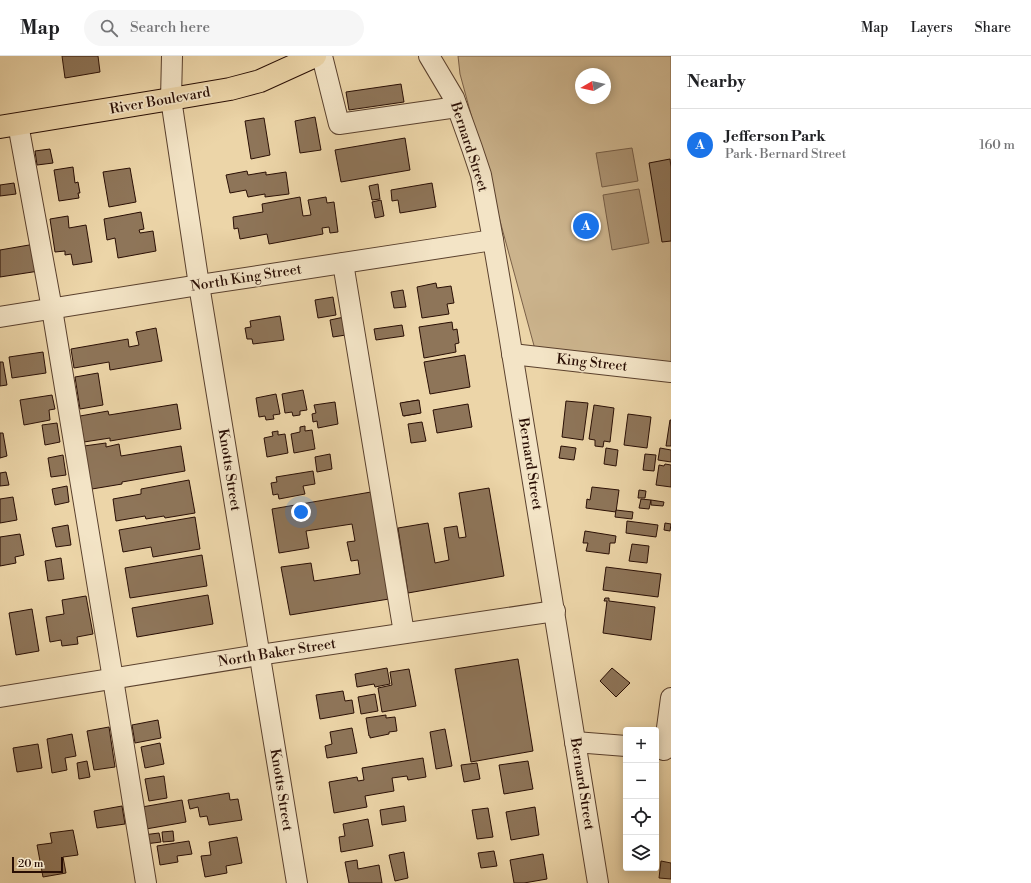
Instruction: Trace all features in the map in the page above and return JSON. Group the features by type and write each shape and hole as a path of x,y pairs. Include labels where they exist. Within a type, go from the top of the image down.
{"main road":[{"name":"River Boulevard","path":"9,125 171,100 230,89 260,81 315,56"}],"street":[{"name":"Knotts Street","path":"172,56 171,100 199,285 296,883"},
{"path":"322,56 339,124 457,107"},
{"name":"Bernard Street","path":"429,56 454,98 481,175 555,611 598,883"},
{"path":"9,125 52,309 146,883"},
{"name":"North King Street","path":"0,317 493,240"},
{"path":"343,263 404,633"},
{"name":"King Street","path":"512,354 671,372"},
{"name":"North Baker Street","path":"0,697 259,655 555,611"},
{"path":"664,750 671,698"},
{"path":"575,742 623,746"}],"shaded area":[{"path":"458,56 671,56 671,364 536,353 460,74"},
{"path":"632,148 638,181 602,187 596,153"},
{"path":"639,189 649,243 612,250 603,195"}],"building":[{"path":"62,56 98,56 100,72 65,78"},
{"path":"401,84 404,102 349,110 346,92"},
{"path":"315,117 321,150 300,153 295,121"},
{"path":"264,118 270,155 251,159 245,121"},
{"path":"405,138 410,170 341,182 335,150"},
{"path":"50,149 53,163 37,165 35,151"},
{"path":"670,159 671,241 662,242 649,163"},
{"path":"73,167 75,183 78,182 80,193 78,193 79,198 59,201 54,170"},
{"path":"130,168 136,202 109,207 103,172"},
{"path":"247,171 248,175 266,172 266,175 286,172 289,194 265,197 265,194 248,197 246,190 230,193 226,175"},
{"path":"14,183 16,194 0,196 0,185"},
{"path":"432,183 436,207 400,213 398,200 392,201 391,190"},
{"path":"378,184 380,199 372,200 369,186"},
{"path":"300,197 303,216 311,215 308,200 326,197 327,203 334,202 338,232 330,233 329,227 322,228 323,234 269,244 267,234 240,239 238,228 234,229 233,217 263,212 262,204"},
{"path":"381,200 384,216 375,218 372,202"},
{"path":"141,212 144,229 139,230 140,233 153,231 156,251 118,258 115,238 107,240 104,219"},
{"path":"68,216 69,228 86,225 92,262 73,265 71,254 65,255 65,251 55,252 50,219"},
{"path":"35,244 39,271 0,277 0,250"},
{"path":"436,283 437,288 451,286 454,303 447,304 449,314 422,318 417,287"},
{"path":"403,290 406,307 394,308 391,292"},
{"path":"333,297 336,315 318,318 315,300"},
{"path":"280,316 284,340 253,344 252,339 247,339 245,328 251,327 250,321"},
{"path":"349,316 352,334 333,337 330,320"},
{"path":"452,322 453,330 457,329 459,343 455,344 456,352 424,358 419,327"},
{"path":"402,325 404,336 376,340 374,329"},
{"path":"156,328 162,361 110,370 109,362 74,368 71,349 128,339 129,347 139,345 136,332"},
{"path":"43,352 46,373 12,378 9,357"},
{"path":"465,355 470,387 430,394 424,362"},
{"path":"0,362 3,362 7,385 0,386"},
{"path":"98,373 103,405 80,409 75,377"},
{"path":"303,390 307,410 300,411 300,415 293,416 292,412 285,413 282,394"},
{"path":"276,394 280,414 273,415 274,419 266,420 265,416 259,417 256,398"},
{"path":"52,395 55,409 49,410 50,420 24,425 20,400"},
{"path":"418,400 420,413 404,416 402,403"},
{"path":"419,400 421,413 403,416 400,403"},
{"path":"566,401 588,403 583,440 562,437"},
{"path":"335,402 338,424 318,428 317,421 313,422 312,414 316,413 314,405"},
{"path":"177,404 181,429 110,441 110,438 84,442 80,416 108,411 109,415"},
{"path":"468,404 472,427 437,433 433,410"},
{"path":"594,405 614,408 610,442 604,441 603,447 595,446 595,440 589,439"},
{"path":"628,414 651,417 647,448 624,445"},
{"path":"670,420 671,446 666,446"},
{"path":"422,422 426,441 411,443 408,424"},
{"path":"57,423 60,442 45,445 42,425"},
{"path":"305,426 305,431 312,430 315,449 294,453 291,434 300,432 300,427"},
{"path":"278,431 278,435 285,434 288,453 267,457 264,438 273,436 272,432"},
{"path":"0,433 3,433 7,456 0,458"},
{"path":"106,443 106,447 119,444 121,456 181,446 185,471 92,489 84,446"},
{"path":"561,446 576,448 574,460 559,458"},
{"path":"606,448 618,450 616,466 604,464"},
{"path":"660,448 671,450 671,462 658,460"},
{"path":"330,454 332,469 317,472 315,457"},
{"path":"645,454 656,455 654,471 643,470"},
{"path":"63,455 66,475 51,477 48,458"},
{"path":"665,464 671,465 671,487 656,485 659,465 664,466"},
{"path":"313,471 315,484 303,486 305,494 279,499 278,494 273,495 271,483 277,482 276,477"},
{"path":"6,472 9,485 0,486 0,473"},
{"path":"189,480 195,513 165,518 164,516 146,519 145,516 116,521 113,499 141,494 141,489"},
{"path":"67,486 69,502 55,505 52,489"},
{"path":"592,487 619,490 616,512 586,508 587,499 590,500"},
{"path":"489,488 504,576 408,593 398,528 428,523 435,563 449,560 444,528 457,526 459,538 466,537 459,493"},
{"path":"639,490 646,491 645,498 638,498"},
{"path":"371,492 389,599 290,615 281,567 311,563 314,581 360,574 358,560 351,561 347,542 355,541 352,524 306,531 309,548 279,553 272,509"},
{"path":"13,497 17,520 0,523 0,499"},
{"path":"641,499 651,500 649,509 639,508"},
{"path":"651,500 664,502 663,506 651,505"},
{"path":"616,510 633,512 632,519 615,517"},
{"path":"195,517 200,549 153,557 151,547 123,552 119,530"},
{"path":"627,521 658,525 656,537 626,533"},
{"path":"665,523 671,524 670,531 664,530"},
{"path":"68,525 71,545 56,547 52,528"},
{"path":"585,531 616,536 615,543 610,543 609,554 586,551 588,543 583,543"},
{"path":"20,534 24,555 15,557 16,563 0,566 0,537"},
{"path":"632,544 649,546 647,563 629,561"},
{"path":"202,555 207,586 130,598 125,568"},
{"path":"61,558 64,579 48,581 45,561"},
{"path":"606,567 661,574 658,597 603,590"},
{"path":"208,595 213,624 137,637 132,608"},
{"path":"86,596 93,634 77,637 78,644 62,646 61,640 50,642 46,617 64,614 62,600"},
{"path":"605,598 609,598 609,601 655,607 651,640 603,633 607,601 604,601"},
{"path":"32,609 39,651 16,655 9,613"},
{"path":"518,659 533,751 471,762 455,669"},
{"path":"387,668 390,684 375,687 374,684 357,687 355,674"},
{"path":"612,668 630,683 616,697 600,681"},
{"path":"409,669 416,706 382,712 378,688 392,685 390,672"},
{"path":"343,691 345,701 352,700 354,713 320,719 316,695"},
{"path":"375,694 378,711 361,714 358,697"},
{"path":"386,715 386,718 395,717 397,731 370,738 366,718"},
{"path":"158,720 161,738 135,743 132,725"},
{"path":"109,727 115,767 94,770 87,731"},
{"path":"352,728 357,753 327,758 325,746 332,744 330,732"},
{"path":"445,729 452,766 436,769 430,732"},
{"path":"72,734 76,756 65,758 67,770 52,773 47,739"},
{"path":"160,743 164,764 145,768 141,747"},
{"path":"38,744 42,768 17,772 13,748"},
{"path":"423,758 426,777 408,780 407,776 392,778 394,791 365,796 367,807 334,813 329,782 357,777 358,781 364,780 362,768"},
{"path":"87,761 90,777 79,779 77,763"},
{"path":"528,761 533,789 504,794 499,765"},
{"path":"477,763 480,779 464,782 461,765"},
{"path":"164,776 167,798 149,801 145,779"},
{"path":"229,793 230,800 238,799 242,820 209,825 207,816 200,817 198,807 190,809 188,800"},
{"path":"182,800 186,822 146,829 142,807"},
{"path":"122,806 125,824 97,828 94,811"},
{"path":"404,806 406,821 382,825 380,810"},
{"path":"535,807 539,835 511,840 506,812"},
{"path":"488,808 493,837 477,839 472,810"},
{"path":"368,819 373,846 341,852 339,837 345,836 343,824"},
{"path":"73,830 78,855 63,857 66,873 43,877 37,845 52,843 50,833"},
{"path":"173,831 174,841 163,842 162,832"},
{"path":"159,833 161,842 145,844 143,835"},
{"path":"237,837 242,863 226,866 227,873 205,877 201,856 211,855 209,842"},
{"path":"189,841 192,854 177,856 178,862 160,865 157,846"},
{"path":"494,851 497,866 481,868 478,853"},
{"path":"404,852 408,878 395,881 389,855"},
{"path":"543,854 547,879 524,883 514,883 510,860"},
{"path":"357,860 358,869 379,865 382,883 349,883 345,862"},
{"path":"661,861 671,863 671,879 659,878"}],"place":[{"name":"Jefferson Park","path":"586,226"}]}
